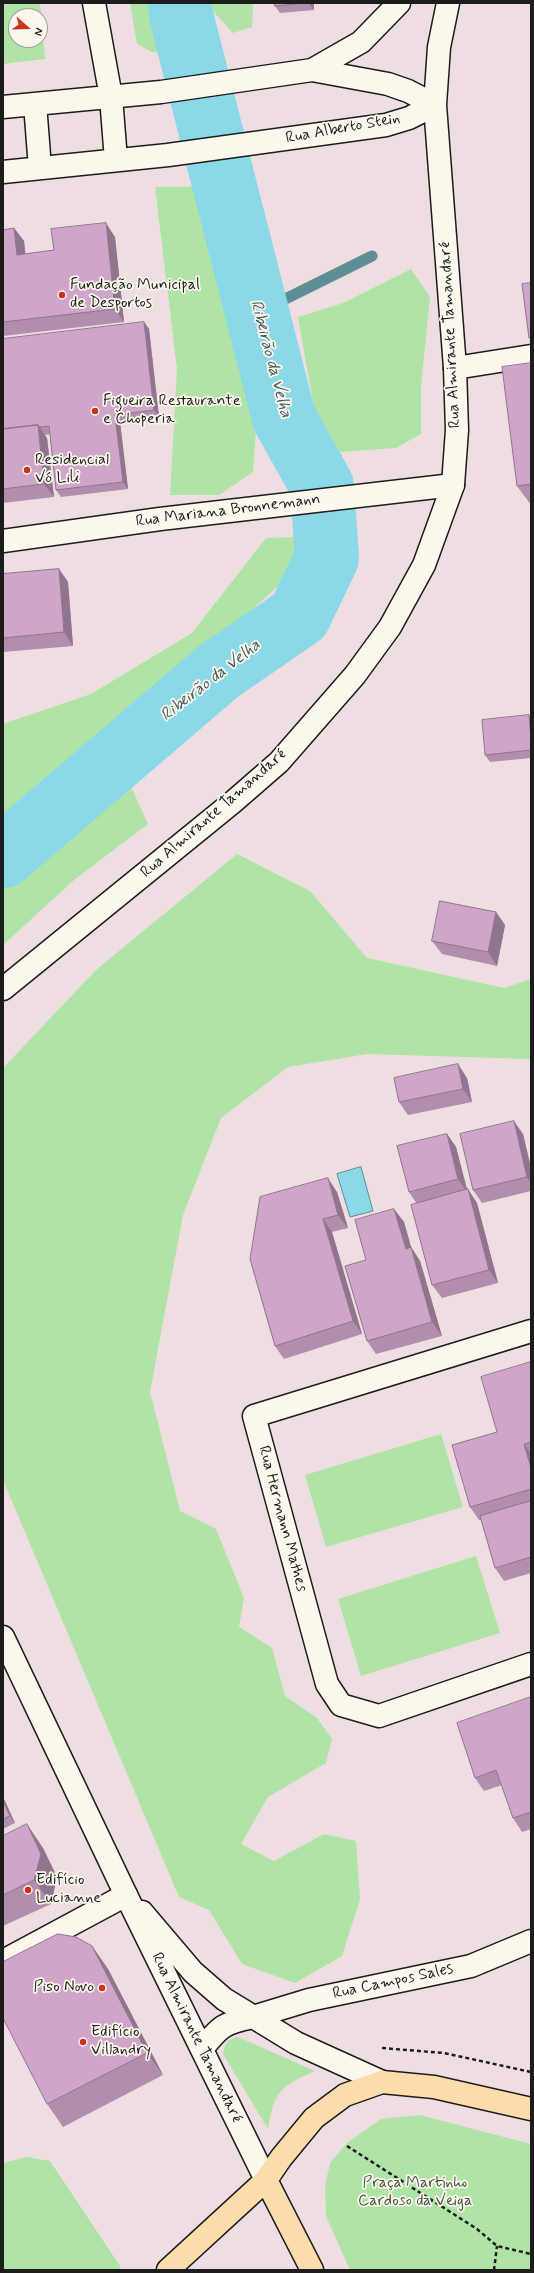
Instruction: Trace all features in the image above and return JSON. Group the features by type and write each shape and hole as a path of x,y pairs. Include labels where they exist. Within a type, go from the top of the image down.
{"main road":[{"path":"168,2270 266,2180 281,2158 314,2118 345,2095 382,2082 434,2087 531,2109"},
{"name":"Rua Almirante Tamandaré","path":"266,2180 312,2270"}],"street":[{"path":"94,3 111,97 116,160"},
{"path":"312,70 361,42 399,3"},
{"name":"Rua Almirante Tamandaré","path":"3,989 233,802 279,762 355,675 390,627 424,565 453,485 457,430 455,368 435,105 439,47 448,3"},
{"name":"Rua Alberto Stein","path":"3,107 161,92 312,70 388,84 408,91 435,105"},
{"path":"35,104 40,168"},
{"name":"Rua Alberto Stein","path":"3,172 168,155 386,125 408,118 435,105"},
{"path":"455,368 531,356"},
{"name":"Rua Mariana Bronnemann","path":"3,541 160,519 408,489 453,485"},
{"name":"Rua Hermann Mathes","path":"531,1331 254,1416 327,1684 341,1705 379,1716 531,1664"},
{"name":"Rua Almirante Tamandaré","path":"3,1637 126,1895 266,2180"},
{"path":"3,1961 126,1895"},
{"name":"Rua Almirante Tamandaré","path":"126,1895 162,1934 193,1972 224,1999 296,2043 382,2082"},
{"name":"Rua Campos Sales","path":"202,2049 213,2035 229,2022 253,2017 309,2000 471,1966 531,1941"}],"path":[{"path":"378,2047 444,2054 531,2072"},
{"path":"347,2146 477,2229 497,2246 531,2254"},
{"path":"494,2270 497,2246"}],"green space":[{"path":"3,3 40,3 40,8 8,8 8,48 44,48 45,59 3,64"},
{"path":"130,3 157,3 166,53 152,52 137,44"},
{"path":"210,3 253,3 252,27 233,33 210,8"},
{"path":"213,186 221,235 243,319 257,417 253,472 219,495 170,495 177,369 155,187"},
{"path":"411,269 430,297 421,387 421,434 396,448 322,453 298,317 343,303"},
{"path":"303,537 302,565 142,707 3,823 3,724 91,694 192,633 266,538"},
{"path":"124,771 148,824 74,880 3,945 3,889 29,871 46,837"},
{"path":"237,854 310,891 367,958 504,988 531,979 531,1059 367,1054 288,1067 221,1118 183,1215 150,1392 180,1511 216,1529 244,1598 239,1627 272,1648 285,1696 317,1718 332,1739 326,1763 268,1797 241,1844 274,1861 324,1834 356,1841 360,1899 342,1956 295,1983 242,1964 209,1910 179,1897 3,1480 3,1068 96,970"},
{"path":"441,1434 463,1507 326,1547 305,1475"},
{"path":"476,1556 500,1633 361,1676 338,1599"},
{"path":"238,2037 315,2071 294,2081 281,2091 273,2106 268,2129 223,2054 227,2042"},
{"name":"Praça Martinho Cardoso da Veiga","path":"420,2115 531,2144 531,2270 350,2270 326,2216 325,2186 330,2163 347,2143 381,2119"},
{"path":"26,2157 50,2161 120,2266 120,2270 3,2270 3,2163"}],"water":[{"path":"361,1167 373,1211 350,1217 337,1174"}],"building":[{"path":"275,3 305,3 275,6"},
{"name":"Fundação Municipal de Desportos","path":"106,223 115,309 3,322 3,230 14,228 17,255 54,250 51,229"},
{"path":"531,283 531,338 529,338 522,284"},
{"path":"144,322 154,410 115,415 123,482 56,490 49,426 40,427 38,425 4,429 3,339"},
{"path":"531,363 531,484 517,486 502,367"},
{"name":"Residencial Vó Lili","path":"38,425 44,484 3,489 3,429"},
{"path":"59,569 64,632 3,638 3,574"},
{"path":"529,715 531,750 485,755 482,720"},
{"path":"440,901 496,912 488,952 432,941"},
{"path":"458,1064 463,1089 399,1102 394,1078"},
{"path":"514,1121 527,1177 473,1190 460,1134"},
{"path":"447,1134 458,1179 409,1192 397,1146"},
{"path":"328,1178 338,1215 323,1219 353,1321 275,1346 250,1259 260,1197"},
{"path":"468,1189 489,1270 432,1285 411,1205"},
{"path":"394,1209 406,1249 411,1247 432,1322 367,1341 345,1266 366,1260 355,1220"},
{"path":"531,1362 531,1442 524,1444 531,1468 531,1489 470,1507 452,1445 497,1432 481,1377"},
{"path":"531,1501 531,1557 495,1568 480,1516"},
{"path":"531,1697 531,1812 513,1818 496,1770 475,1778 457,1723"},
{"path":"3,1801 10,1816 3,1819"},
{"path":"27,1824 41,1854 34,1880 3,1895 3,1836"},
{"name":"Edifício Villandry","path":"58,1934 76,1937 92,1946 147,2053 47,2104 3,2018 3,1962"}],"waterway":[{"name":"Ribeirão da Velha","path":"3,856 219,671 299,616 327,558 322,486 284,418 181,15 180,3"},
{"path":"257,313 372,256"}],"place":[{"name":"Fundação Municipal de Desportos","path":"62,295"},
{"name":"Figueira Restaurante e Choperia","path":"95,411"},
{"name":"Residencial Vó Lili","path":"27,470"},
{"name":"Edifício Lucianne","path":"28,1890"},
{"name":"Piso Novo","path":"102,1988"},
{"name":"Edifício Villandry","path":"83,2042"}]}
